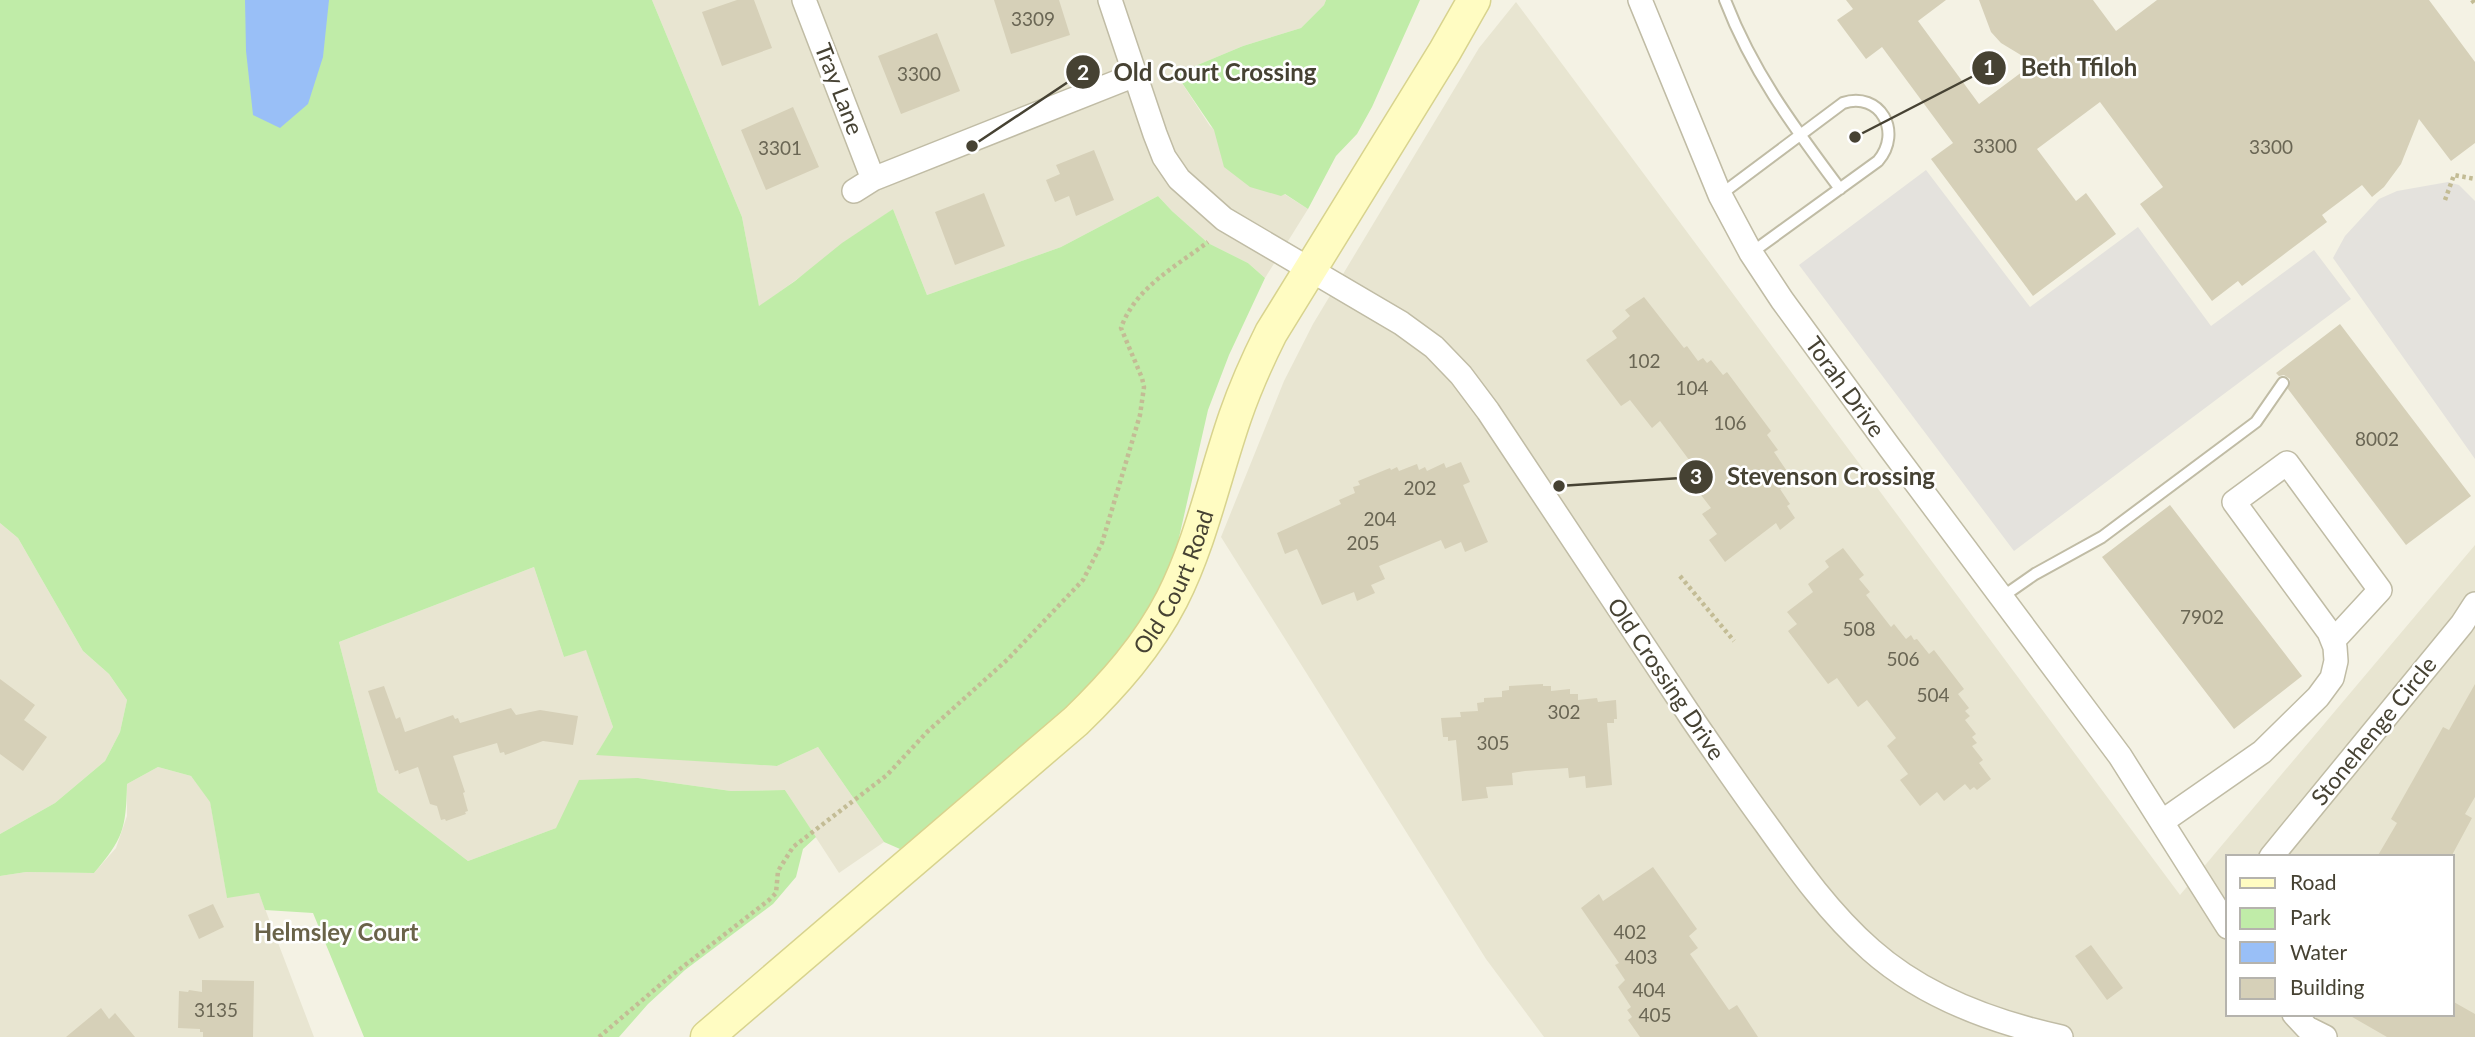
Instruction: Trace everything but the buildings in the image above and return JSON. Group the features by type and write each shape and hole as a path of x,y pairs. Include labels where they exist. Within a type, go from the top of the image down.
{"main road":[{"name":"Old Court Road","path":"708,1037 1076,721 1099,699 1141,650 1172,599 1194,548 1252,370 1271,333 1474,0"}],"street":[{"name":"Tray Lane","path":"804,0 864,185 1135,75"},
{"name":"Old Crossing Drive","path":"1110,0 1159,145 1179,179 1224,219 1401,323 1434,347 1461,375 1488,411 1716,754 1808,884 1836,915 1872,951 1910,979 1949,1002 1988,1017 2061,1037"},
{"name":"Torah Drive","path":"1640,0 1720,195 1751,253 1882,438 2120,756 2226,918"},
{"path":"2163,821 2262,752 2318,697 2332,678 2336,661 2329,632 2234,502 2287,463 2380,590 2333,641"},
{"name":"Stonehenge Circle","path":"2273,855 2475,604"},
{"path":"2296,1016 2307,1028 2325,1037"}],"lane":[{"path":"1725,0 1775,101 1840,189"},
{"path":"1720,195 1843,103 1855,99 1867,102 1877,107 1885,119 1890,135 1887,151 1840,189 1751,253"},
{"path":"2002,597 2035,573 2102,537 2256,422 2283,383"}],"path":[{"path":"2445,200 2454,175 2475,179"},
{"path":"599,1037 667,979 769,900 776,893 778,872 793,848 887,775 927,732 1008,659 1083,580 1102,543 1140,415 1144,387 1121,328 1138,296 1208,242"},
{"path":"1680,576 1734,642"}],"shaded area":[{"path":"652,0 1326,0 1301,28 1243,46 1176,74 1210,126 1278,190 1308,209 1265,278 1248,263 1208,243 1158,196 1061,247 927,295 893,209 759,307 742,217"},
{"path":"1516,2 2180,895 2475,545 2475,1037 1544,1037 1486,959 1221,537 1284,381 1313,324 1479,48"},
{"path":"1926,170 2030,307 2138,227 2211,326 2314,250 2351,299 2014,551 1799,265"},
{"path":"2448,182 2459,185 2475,201 2475,459 2333,258 2345,236 2379,199 2397,191"},
{"path":"0,523 18,538 83,651 109,674 127,700 120,732 105,761 55,803 0,834"},
{"path":"534,567 564,657 586,649 613,727 597,754 777,766 818,747 884,842 839,873 785,790 731,791 638,778 556,828 468,861 378,792 339,642"},
{"path":"158,767 191,776 210,801 227,897 259,893 314,1037 0,1037 0,876 26,872 94,873 116,848 127,816 127,784"}],"green space":[{"path":"0,0 652,0 742,217 759,306 842,243 893,209 927,295 1061,247 1158,196 1208,243 1248,263 1265,278 1229,355 1208,410 1173,564 1142,619 1109,664 1061,718 900,849 884,842 818,747 777,766 596,755 613,727 586,650 564,657 534,567 339,642 378,792 468,861 556,828 579,780 638,778 731,791 785,790 816,837 803,849 796,877 773,904 685,970 648,1004 619,1037 364,1037 313,913 265,910 259,893 227,898 210,802 191,776 158,767 127,784 121,833 94,873 26,872 0,876 0,834 55,803 105,761 120,732 127,700 109,674 83,651 18,538 0,523"},
{"path":"1326,0 1420,0 1372,107 1357,134 1336,156 1308,209 1285,194 1281,196 1250,187 1224,167 1214,130 1176,74 1243,46 1301,28"}],"water":[{"path":"245,0 329,0 323,57 308,104 280,128 253,115 246,51"}],"place":[{"name":"Beth Tfiloh","path":"1855,137"},
{"name":"Old Court Crossing","path":"972,146"},
{"name":"Stevenson Crossing","path":"1559,486"}],"district":[{"name":"Helmsley Court","path":"336,933"}]}
